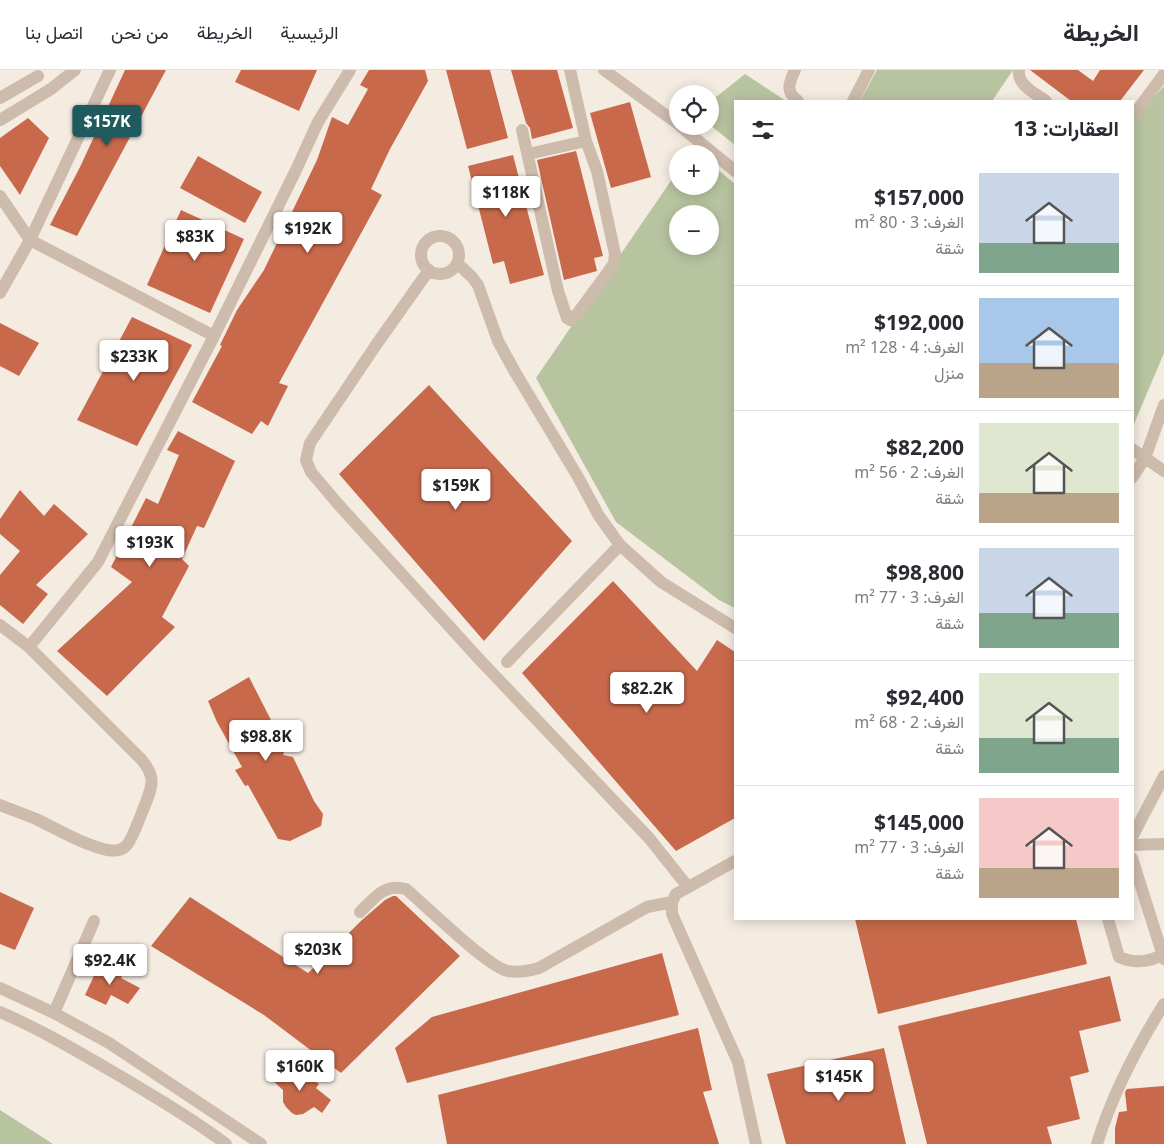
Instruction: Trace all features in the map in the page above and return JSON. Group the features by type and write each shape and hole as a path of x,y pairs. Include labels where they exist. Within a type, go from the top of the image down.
{"street":[{"path":"0,120 51,89 74,70"},
{"path":"1,289 30,240 110,70"},
{"path":"30,647 98,562 214,336 318,122 350,70"},
{"path":"522,130 558,291 567,318 570,320 578,314 614,264 615,254 597,171 586,141 570,70"},
{"path":"604,70 669,118"},
{"path":"795,70 790,80 789,90 791,97 796,100"},
{"path":"854,100 869,70"},
{"path":"1019,70 1018,76 1021,82 1045,100"},
{"path":"1134,114 1164,74"},
{"path":"0,98 38,76"},
{"path":"691,135 734,170"},
{"path":"528,154 586,141"},
{"path":"0,196 30,240 214,336"},
{"path":"436,236 446,237 455,243 459,253 457,264 454,268 445,273 434,273 429,270 422,262 421,251 426,242 436,236"},
{"path":"457,264 478,285 498,341 510,364 578,477 599,516 620,545 661,582 734,627"},
{"path":"429,270 310,443 306,460 311,472 479,659 649,838 688,887"},
{"path":"1134,475 1145,458 1164,405"},
{"path":"1134,450 1164,471"},
{"path":"507,662 620,545"},
{"path":"0,625 30,647 150,769 153,778 151,790 126,846 118,850 109,850 78,839 36,819 0,805"},
{"path":"1134,833 1164,776"},
{"path":"1134,845 1164,844"},
{"path":"734,861 676,894 672,902 672,914 738,1062 756,1144"},
{"path":"1108,920 1119,957 1127,960 1155,960 1163,956 1134,864"},
{"path":"360,912 387,888 398,886 406,888 488,961 507,971 523,972 539,968 647,907 672,902"},
{"path":"54,1013 94,921"},
{"path":"1,989 54,1013 109,1043 261,1144"},
{"path":"1097,1144 1121,1084 1164,1004"},
{"path":"0,1012 72,1047 151,1094 226,1144"}],"green space":[{"path":"877,70 1013,70 993,100 861,100"},
{"path":"745,74 784,100 734,100 734,144 719,132 719,95"},
{"path":"1164,86 1164,353 1134,424 1134,119"},
{"path":"719,171 734,183 734,608 719,600 616,522 536,378 669,184 669,195 719,195"},
{"path":"0,1110 53,1144 0,1144"}],"building":[{"path":"125,70 166,70 77,236 50,225 80,167"},
{"path":"241,70 317,70 299,111 235,82"},
{"path":"369,70 425,70 428,81 390,149 371,189 382,195 279,383 288,386 268,426 261,421 252,434 192,402 222,346 220,345 237,310 264,270 317,160 332,117 348,125 368,89 360,85"},
{"path":"446,70 490,70 508,138 467,149"},
{"path":"511,70 557,70 573,128 532,139"},
{"path":"1030,70 1078,70 1093,81 1100,70 1144,70 1121,100 1070,100"},
{"path":"630,102 651,177 611,188 590,113"},
{"path":"28,118 49,138 20,195 0,166 0,138"},
{"path":"576,151 603,256 594,258 597,271 564,280 537,160"},
{"path":"513,155 544,275 510,284 504,261 493,264 468,166"},
{"path":"198,156 262,192 245,223 180,188"},
{"path":"181,210 244,239 210,313 147,285"},
{"path":"132,317 192,345 137,446 77,420"},
{"path":"0,323 39,343 19,376 0,366"},
{"path":"429,385 572,541 484,641 339,474"},
{"path":"178,431 235,461 204,528 197,526 182,559 189,566 162,617 175,627 107,696 57,651 132,582 111,567 146,498 158,504 179,455 167,450"},
{"path":"20,490 44,516 54,504 88,534 36,585 48,594 23,624 0,605 0,575 20,551 0,534 0,519"},
{"path":"613,581 697,671 717,640 734,651 734,819 676,851 522,673"},
{"path":"249,677 273,724 287,744 283,755 293,757 314,801 323,814 321,826 290,841 278,839 248,785 245,786 235,770 242,767 217,722 208,701"},
{"path":"0,892 34,908 15,950 0,944"},
{"path":"396,896 460,956 341,1073 264,1015 151,946 190,897 308,973 362,920 385,900"},
{"path":"855,920 1076,920 1087,964 878,1014"},
{"path":"662,953 679,1015 407,1083 395,1048 432,1017"},
{"path":"101,961 123,973 121,978 140,988 128,1004 111,995 106,1005 85,995"},
{"path":"1110,976 1121,1021 1079,1031 1089,1072 1070,1077 1080,1119 1047,1127 1052,1144 927,1144 898,1026"},
{"path":"698,1028 712,1090 703,1092 719,1144 447,1144 438,1095"},
{"path":"884,1048 906,1144 786,1144 767,1074"},
{"path":"282,1065 294,1074 299,1069 319,1084 316,1088 331,1100 322,1113 314,1107 303,1114 296,1115 286,1107 283,1102 283,1090 272,1080"},
{"path":"1164,1086 1164,1144 1115,1144 1115,1128 1119,1112 1127,1111 1125,1092 1127,1089"}]}
